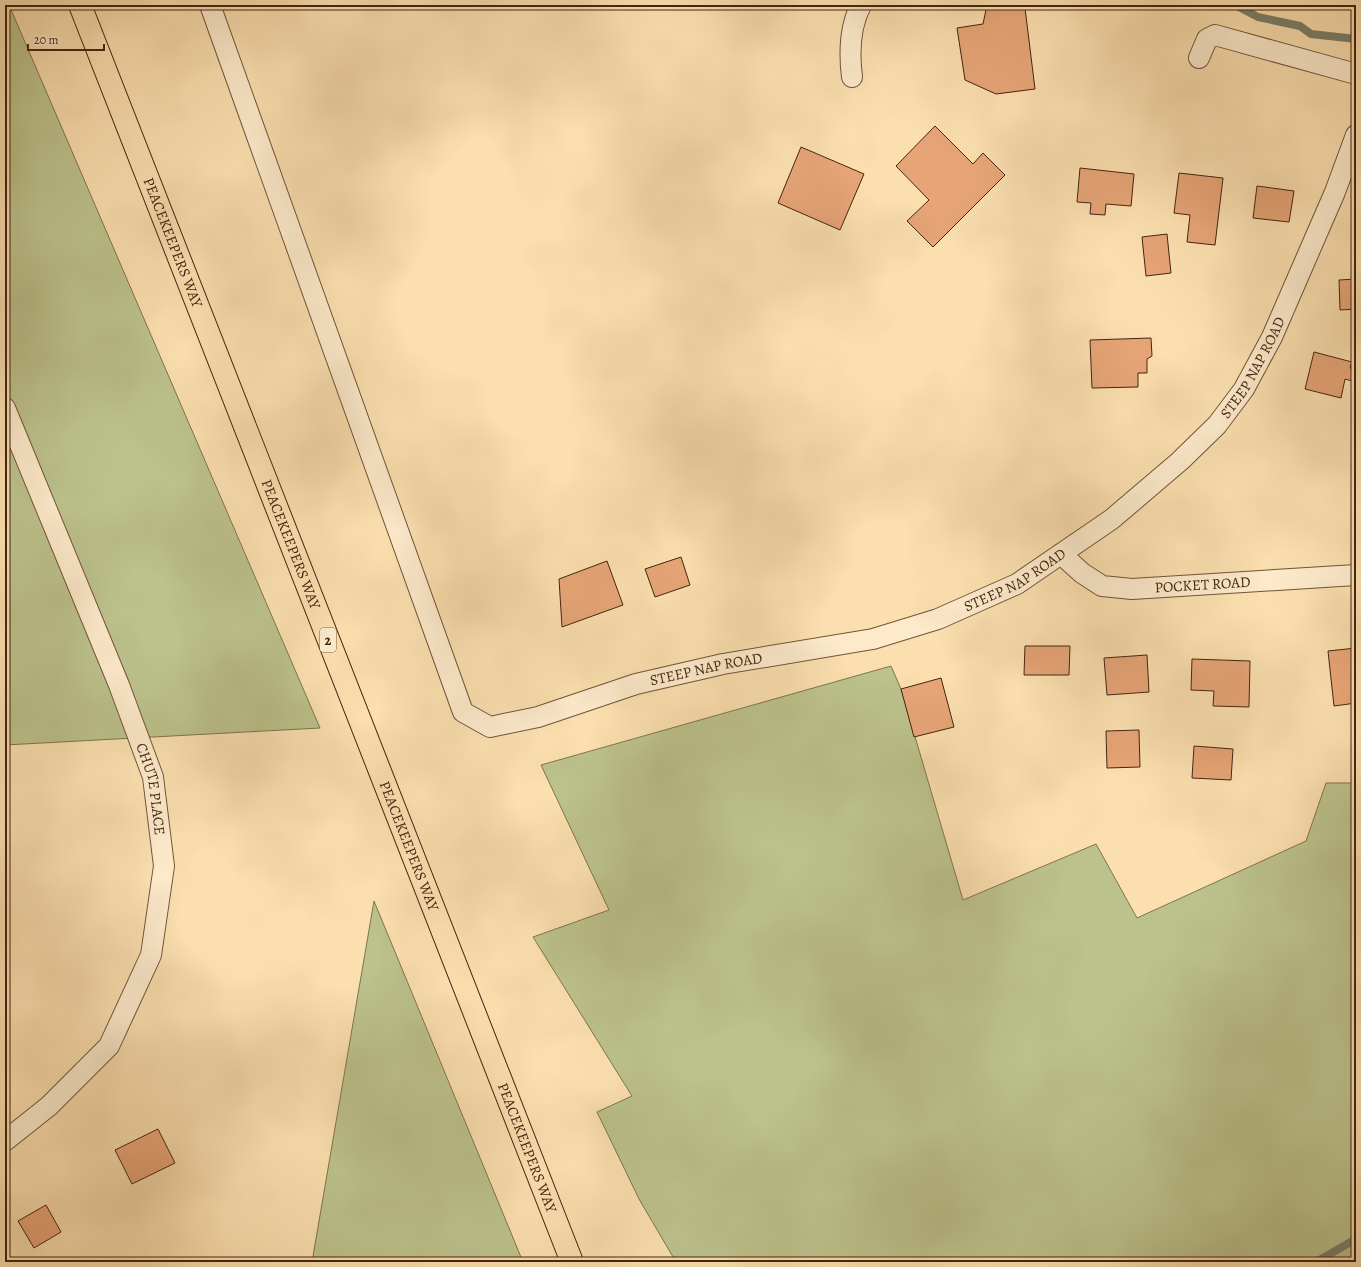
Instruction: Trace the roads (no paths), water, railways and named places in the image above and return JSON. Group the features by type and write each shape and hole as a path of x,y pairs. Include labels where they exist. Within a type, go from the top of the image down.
{"highway":[{"name":"PEACEKEEPERS WAY","path":"80,5 572,1262"}],"street":[{"name":"STEEP NAP ROAD","path":"210,5 463,712 490,727 538,717 636,684 723,664 873,639 938,619 1010,588 1061,554 1112,519 1180,461 1217,425 1244,389 1272,337 1334,192 1356,135"},
{"path":"852,77 850,44 853,26 861,5"},
{"path":"1199,58 1207,39 1215,35 1356,74"},
{"name":"CHUTE PLACE","path":"5,408 119,685 153,777 164,866 151,955 110,1046 50,1106 5,1141"},
{"name":"POCKET ROAD","path":"1061,554 1082,572 1102,586 1132,589 1356,576"}],"waterway":[{"path":"1235,5 1258,17 1300,26 1311,34 1356,39"},
{"path":"1316,1262 1356,1239"}]}
